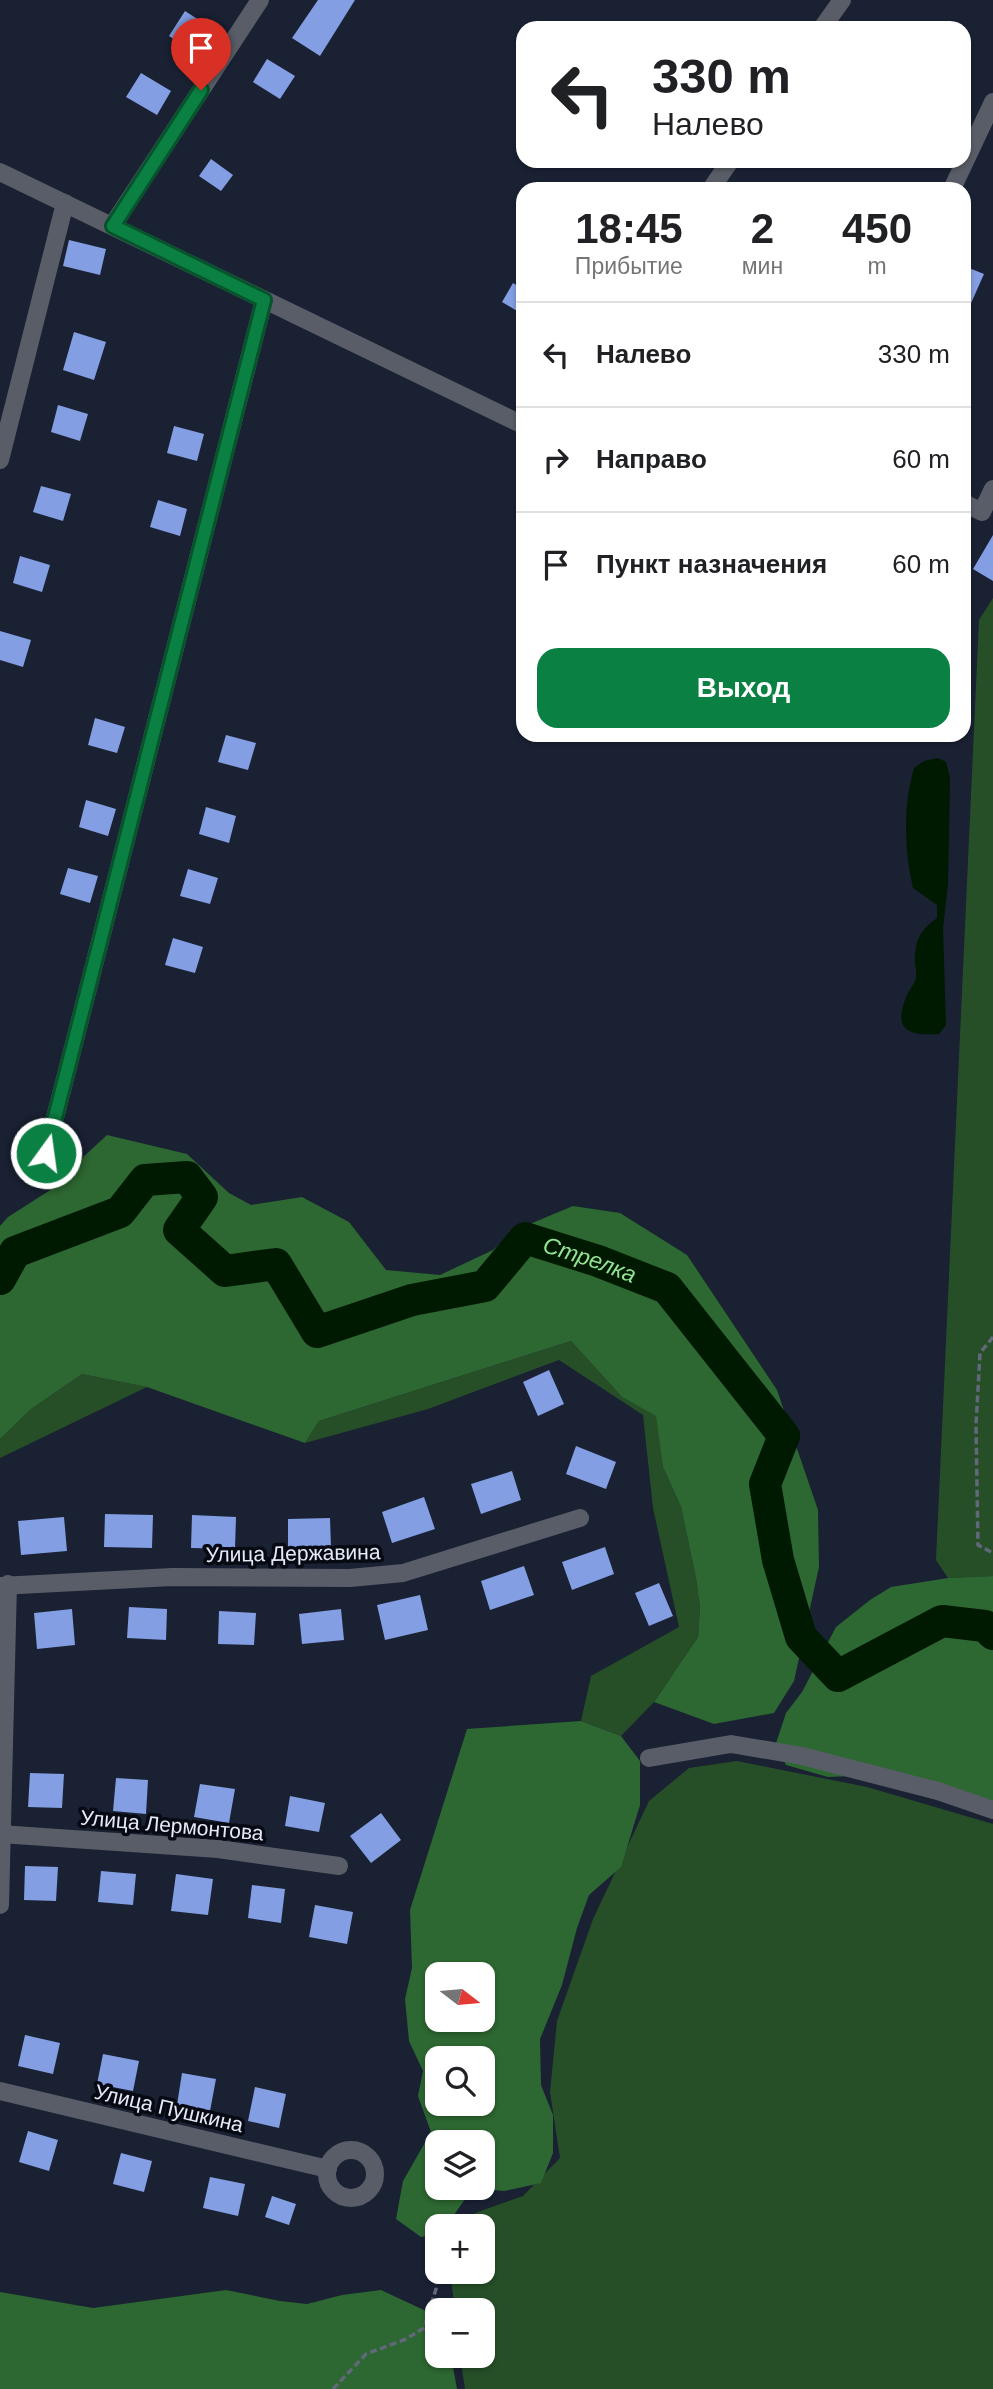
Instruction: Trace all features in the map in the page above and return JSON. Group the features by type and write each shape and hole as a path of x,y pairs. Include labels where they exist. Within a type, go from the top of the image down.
{"street":[{"path":"113,226 260,0"},
{"path":"827,21 842,0"},
{"path":"971,149 993,102"},
{"path":"0,172 516,422"},
{"path":"0,460 65,203"},
{"path":"46,1153 264,300"},
{"path":"971,506 982,512 993,489"},
{"name":"Улица Державина","path":"4,1585 172,1577 350,1578 403,1573 580,1518"},
{"path":"0,1905 4,1585"},
{"path":"649,1758 731,1744 802,1756 938,1791 993,1810"},
{"name":"Улица Лермонтова","path":"1,1833 218,1849 339,1866"},
{"name":"Улица Пушкина","path":"0,2091 328,2169"}],"path":[{"path":"993,1337 980,1353 976,1425 978,1545 993,1553"},
{"path":"332,2389 366,2354 406,2339 424,2328 436,2284"}],"green space":[{"path":"993,598 993,1576 948,1578 936,1560 979,620"},
{"path":"107,1135 187,1154 229,1193 251,1205 302,1197 349,1222 386,1270 440,1275 493,1250 513,1231 573,1206 620,1213 687,1255 777,1390 818,1510 819,1567 794,1681 774,1713 714,1724 654,1702 698,1637 700,1608 681,1507 663,1467 656,1416 622,1397 571,1341 319,1421 305,1443 147,1387 82,1374 30,1410 0,1439 0,1226 8,1217 55,1187"},
{"path":"571,1341 622,1397 657,1416 663,1467 681,1507 700,1608 698,1637 654,1702 621,1736 581,1721 591,1676 679,1627 653,1508 643,1415 559,1360 428,1409 305,1443 319,1421"},
{"path":"82,1374 147,1387 0,1458 0,1439 30,1410"},
{"path":"993,1576 993,1816 853,1776 828,1777 786,1765 776,1743 786,1713 802,1692 836,1627 891,1587 948,1578"},
{"path":"581,1721 621,1736 640,1761 640,1805 621,1867 589,1895 562,1985 540,2039 541,2085 553,2115 553,2153 541,2183 504,2191 495,2190 495,2130 430,2130 425,2116 495,2116 495,2046 425,2046 425,2115 418,2096 423,2071 409,2041 405,1999 412,1968 410,1910 467,1729"},
{"path":"737,1761 867,1787 993,1824 993,2389 465,2389 462,2368 495,2368 495,2298 453,2298 452,2284 495,2284 495,2214 474,2214 523,2196 560,2158 550,2092 557,2021 593,1919 649,1801 689,1768"},
{"path":"425,2142 425,2200 464,2200 455,2214 425,2214 425,2236 421,2237 396,2219 403,2181"},
{"path":"226,2290 307,2304 342,2295 381,2290 425,2311 425,2368 453,2368 457,2389 0,2389 0,2292 93,2308"}],"shaded area":[{"path":"938,758 946,762 950,778 948,884 943,928 946,1025 939,1034 919,1034 906,1028 901,1016 907,995 916,979 917,943 926,928 937,918 937,905 913,888 906,843 906,813 914,768 924,761"}],"building":[{"path":"318,0 355,0 320,56 292,38"},
{"path":"185,11 213,29 197,54 169,36"},
{"path":"267,59 295,76 280,99 253,82"},
{"path":"141,73 171,91 157,115 126,97"},
{"path":"211,159 233,175 221,191 199,176"},
{"path":"69,240 106,249 100,275 63,266"},
{"path":"971,269 984,274 971,303"},
{"path":"513,283 516,285 516,310 502,302"},
{"path":"74,332 106,342 94,380 63,370"},
{"path":"58,405 88,414 80,441 51,432"},
{"path":"174,426 204,434 197,461 167,453"},
{"path":"41,486 71,494 63,521 33,512"},
{"path":"158,500 187,509 180,536 150,527"},
{"path":"993,535 993,581 973,569"},
{"path":"20,556 50,565 42,592 13,583"},
{"path":"0,631 31,640 23,667 0,660"},
{"path":"95,718 125,727 117,753 88,745"},
{"path":"226,735 256,743 248,770 218,762"},
{"path":"86,800 116,809 108,836 79,827"},
{"path":"206,807 236,816 229,843 199,834"},
{"path":"68,868 98,876 90,903 60,894"},
{"path":"188,869 218,878 210,904 180,896"},
{"path":"173,938 203,947 195,973 165,965"},
{"path":"549,1370 564,1404 538,1416 523,1382"},
{"path":"576,1446 616,1462 606,1489 566,1474"},
{"path":"512,1471 521,1500 481,1514 471,1484"},
{"path":"424,1497 435,1529 392,1543 382,1512"},
{"path":"105,1514 153,1515 152,1548 104,1547"},
{"path":"192,1515 236,1517 235,1549 191,1548"},
{"path":"64,1517 67,1551 21,1555 18,1521"},
{"path":"330,1518 331,1548 288,1549 288,1519"},
{"path":"605,1547 614,1574 572,1590 562,1562"},
{"path":"524,1566 534,1595 490,1610 481,1581"},
{"path":"659,1583 673,1616 649,1626 635,1593"},
{"path":"420,1595 428,1630 385,1640 377,1605"},
{"path":"129,1607 167,1609 166,1640 127,1638"},
{"path":"72,1609 75,1645 37,1649 34,1613"},
{"path":"341,1609 344,1640 302,1644 299,1614"},
{"path":"219,1611 256,1613 254,1645 218,1644"},
{"path":"30,1773 64,1774 62,1808 28,1807"},
{"path":"116,1778 148,1780 146,1814 113,1811"},
{"path":"200,1784 235,1789 229,1823 194,1817"},
{"path":"290,1796 325,1803 319,1832 285,1826"},
{"path":"381,1813 401,1840 371,1863 350,1836"},
{"path":"25,1866 58,1867 56,1901 24,1900"},
{"path":"101,1871 136,1874 133,1905 98,1902"},
{"path":"176,1874 213,1879 208,1915 171,1911"},
{"path":"252,1885 285,1889 281,1923 248,1918"},
{"path":"315,1905 353,1912 347,1944 309,1937"},
{"path":"25,2035 60,2043 53,2074 18,2066"},
{"path":"103,2054 139,2061 133,2091 97,2084"},
{"path":"182,2073 216,2079 210,2111 177,2105"},
{"path":"255,2087 286,2094 279,2128 248,2121"},
{"path":"28,2131 58,2140 49,2171 19,2162"},
{"path":"121,2153 152,2161 144,2192 113,2184"},
{"path":"210,2177 245,2184 238,2216 203,2208"},
{"path":"272,2196 296,2204 289,2225 265,2217"}],"waterway":[{"name":"Стрелка","path":"0,1279 15,1252 120,1212 145,1180 187,1177 202,1197 179,1230 225,1271 276,1264 317,1332 412,1300 485,1286 525,1238 598,1261 667,1288 784,1436 765,1484 778,1560 801,1637 838,1676 942,1621 985,1626 993,1634"}],"route":[{"path":"46,1153 264,300 113,226 201,90"}]}
